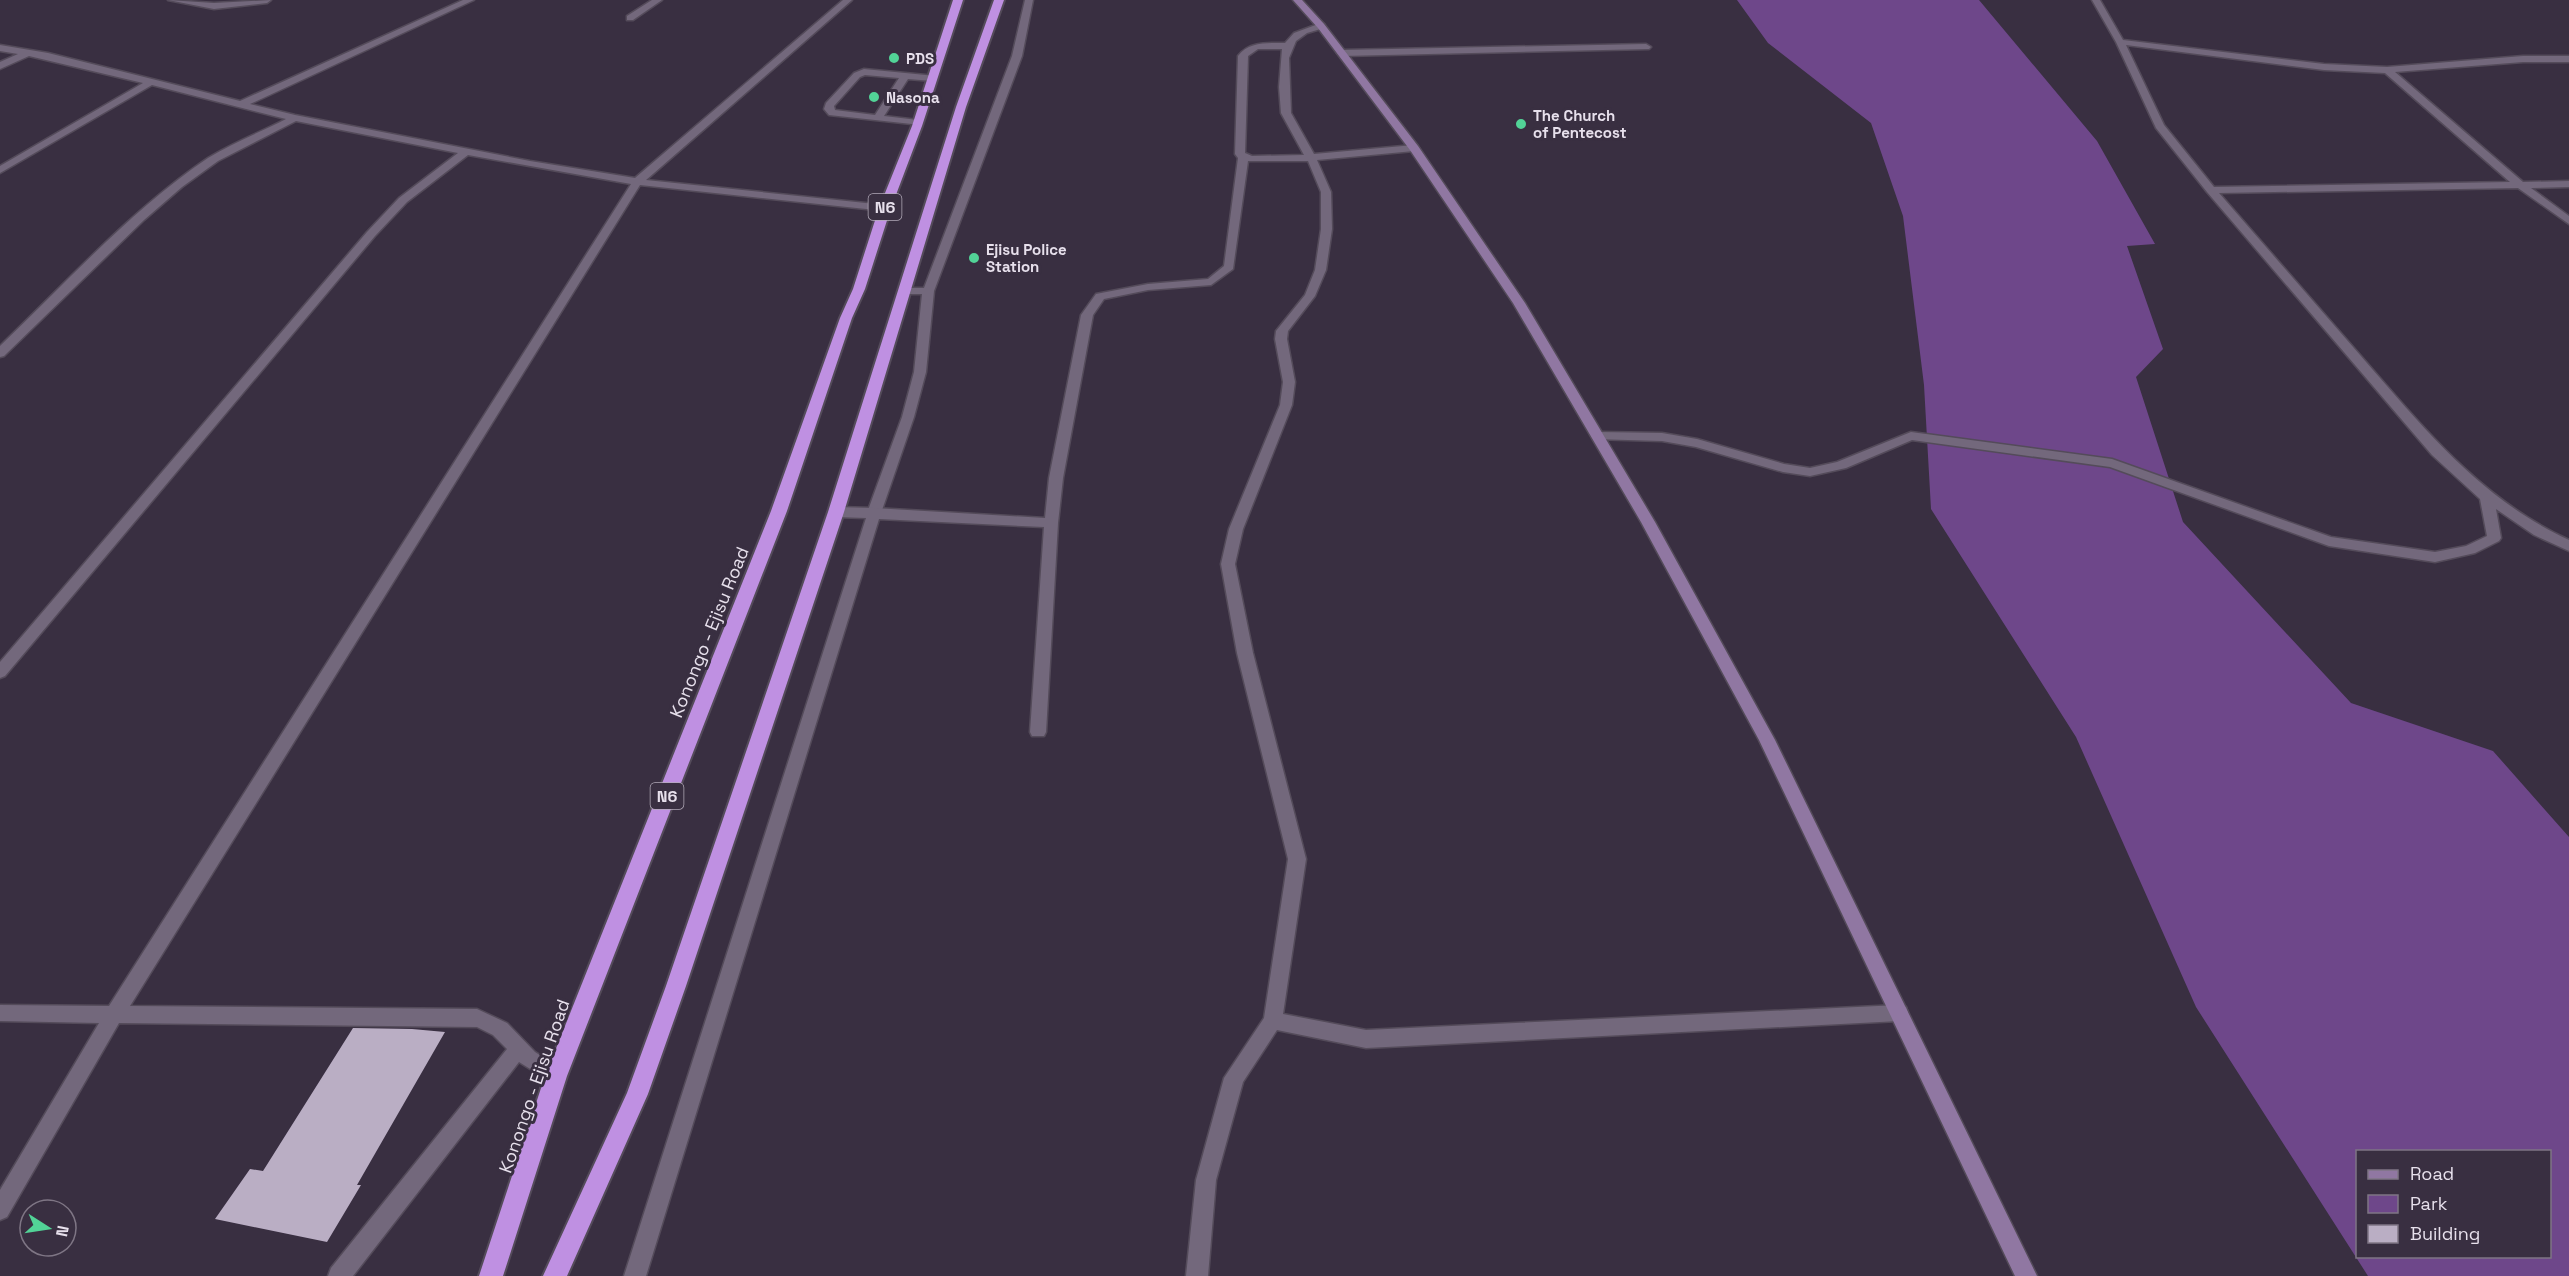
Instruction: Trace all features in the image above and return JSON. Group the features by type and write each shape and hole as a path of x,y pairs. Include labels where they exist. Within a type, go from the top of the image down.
{"highway":[{"name":"Konongo - Ejisu Road","path":"491,1276 556,1076 779,511 846,318 859,289 885,208 918,123 958,0"},
{"name":"N6","path":"555,1276 637,1094 765,727 836,512 961,107 999,0"}],"main road":[{"path":"1297,0 1321,26 1414,148 1519,303 1648,522 1767,740 2026,1276"}],"street":[{"path":"172,0 214,6 267,0"},
{"path":"240,105 470,0"},
{"path":"630,18 658,0"},
{"path":"0,1210 115,1013 637,182 848,0"},
{"path":"635,1276 874,513 908,417 920,372 928,291 1017,56 1029,0"},
{"path":"2096,0 2120,42 2158,126 2211,190 2438,452 2487,497 2539,532 2569,546"},
{"path":"1197,1276 1206,1180 1234,1078 1272,1021 1297,859 1245,653 1228,564 1236,530 1286,405 1289,382 1281,339 1282,331 1313,292 1322,268 1326,189 1287,116 1284,53 1296,35 1304,30 1321,26"},
{"path":"2120,42 2324,67 2387,70 2523,59 2569,59"},
{"path":"1038,732 1051,523 1056,478 1087,315 1100,296 1148,287 1211,282 1229,267 1243,157 1240,154 1243,56 1245,51 1251,49 1287,46"},
{"path":"1342,53 1646,47"},
{"path":"0,48 28,52 152,81 295,117 637,182 885,208"},
{"path":"0,66 28,52"},
{"path":"2387,70 2518,183 2569,221"},
{"path":"918,123 832,113 829,105 857,75 864,72 933,78"},
{"path":"877,119 906,75"},
{"path":"0,170 152,81"},
{"path":"0,353 178,184 214,159 295,117"},
{"path":"1243,157 1252,159 1309,158 1414,148"},
{"path":"0,672 371,234 403,200 467,151"},
{"path":"2211,190 2518,183 2569,184"},
{"path":"905,291 928,291"},
{"path":"1598,436 1662,437 1697,443 1783,468 1810,472 1841,465 1911,436 2112,463 2329,541 2435,557 2470,550 2494,538 2487,497"},
{"path":"836,512 1051,523"},
{"path":"0,1012 477,1018 490,1021 502,1029 534,1063 556,1076"},
{"path":"1272,1021 1366,1038 1899,1013"},
{"path":"339,1276 519,1048"}],"green space":[{"path":"1737,0 1979,0 2097,141 2155,244 2127,246 2163,349 2136,377 2183,522 2351,703 2493,751 2569,837 2569,1276 2368,1276 2356,1258 2551,1258 2551,1150 2356,1150 2356,1257 2196,1007 2076,737 1931,509 1924,385 1903,216 1871,123 1768,43"}],"building":[{"path":"353,1028 445,1032 327,1242 215,1219 250,1169 263,1171"}],"place":[{"name":"PDS","path":"894,58"},
{"name":"Nasona","path":"874,97"},
{"name":"The Church of Pentecost","path":"1521,124"},
{"name":"Ejisu Police Station","path":"974,258"}]}
